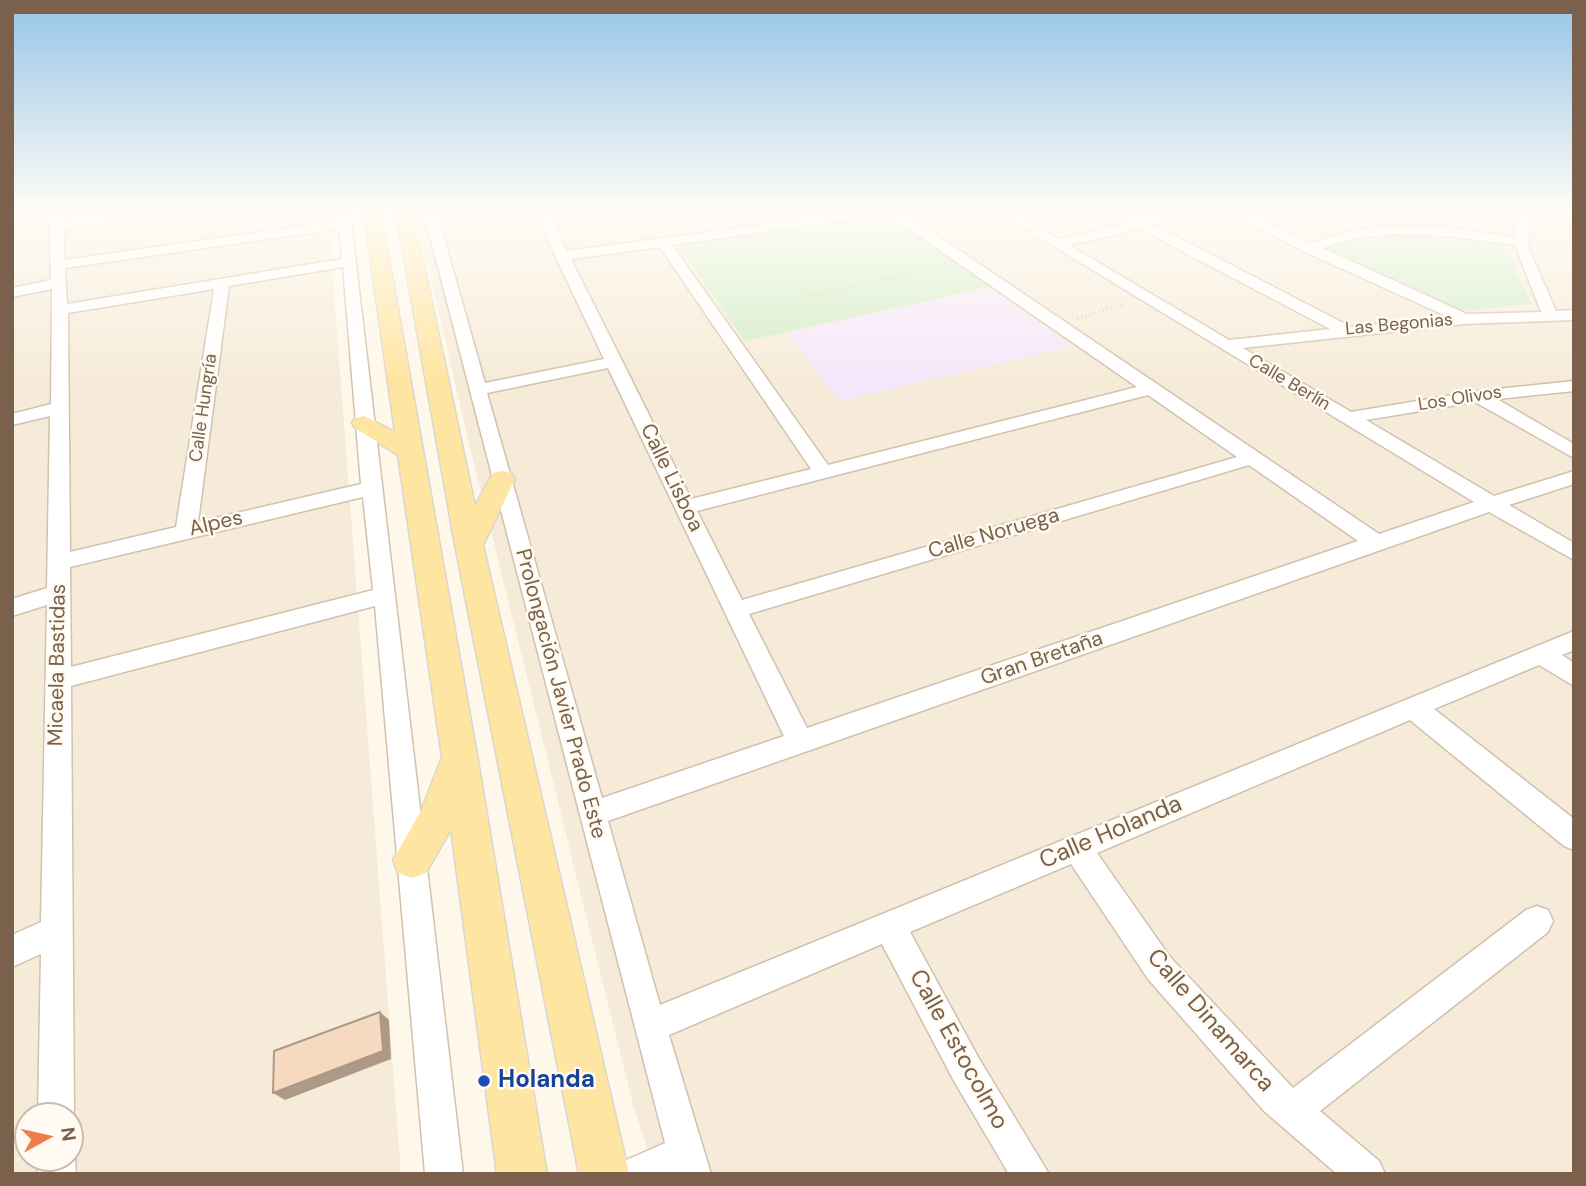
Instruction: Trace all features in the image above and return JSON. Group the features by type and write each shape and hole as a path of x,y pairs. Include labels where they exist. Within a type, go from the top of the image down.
{"main road":[{"path":"365,268 409,451 459,755 522,1174"},
{"path":"415,268 469,545 604,1174"},
{"path":"364,423 409,451"},
{"path":"469,545 502,479"},
{"path":"412,860 443,806 459,755"}],"street":[{"name":"Micaela Bastidas","path":"56,1102 60,592 60,310 57,268"},
{"path":"12,293 57,274 86,268"},
{"path":"60,310 313,268"},
{"path":"351,268 364,423 386,595 444,1174"},
{"name":"Prolongación Javier Prado Este","path":"445,268 688,1163"},
{"name":"Calle Lisboa","path":"568,268 800,742"},
{"path":"681,268 823,472"},
{"path":"975,268 1376,542"},
{"name":"Calle Berlín","path":"1096,268 1574,553"},
{"path":"1226,268 1345,330"},
{"path":"1353,268 1464,319"},
{"path":"1529,268 1550,315"},
{"name":"Calle Hungría","path":"186,531 222,284"},
{"name":"Las Begonias","path":"1225,345 1464,319 1574,315"},
{"path":"477,390 614,362"},
{"name":"Los Olivos","path":"1348,418 1478,396 1574,386"},
{"path":"685,507 1152,389"},
{"path":"1478,396 1574,452"},
{"path":"12,420 58,408"},
{"name":"Calle Noruega","path":"735,610 1253,458"},
{"name":"Gran Bretaña","path":"592,814 1376,542 1574,477"},
{"name":"Alpes","path":"59,562 373,488"},
{"path":"12,608 60,592"},
{"path":"58,680 386,595"},
{"name":"Calle Holanda","path":"649,1026 1574,640"},
{"path":"1541,654 1574,676"},
{"path":"1413,707 1574,837"},
{"name":"Calle Dinamarca","path":"1077,848 1159,968 1277,1098 1366,1174"},
{"path":"1292,1111 1537,921"},
{"name":"Calle Estocolmo","path":"890,926 966,1069 1030,1174"},
{"path":"12,951 56,931"},
{"path":"638,1174 688,1163"}],"path":[{"path":"795,298 909,274"},
{"path":"1103,311 1145,298"}],"shaded area":[{"path":"12,268 332,268 401,1174 12,1174"},
{"path":"429,268 1574,268 1574,1174 656,1174 633,1105 467,435"},
{"path":"989,288 1072,346 839,401 787,333"}],"green space":[{"path":"694,268 968,268 994,286 745,341"},
{"path":"1362,268 1514,268 1532,304 1456,311"}],"building":[{"path":"380,1012 383,1051 273,1093 274,1051"}],"place":[{"name":"Holanda","path":"484,1081"}]}
